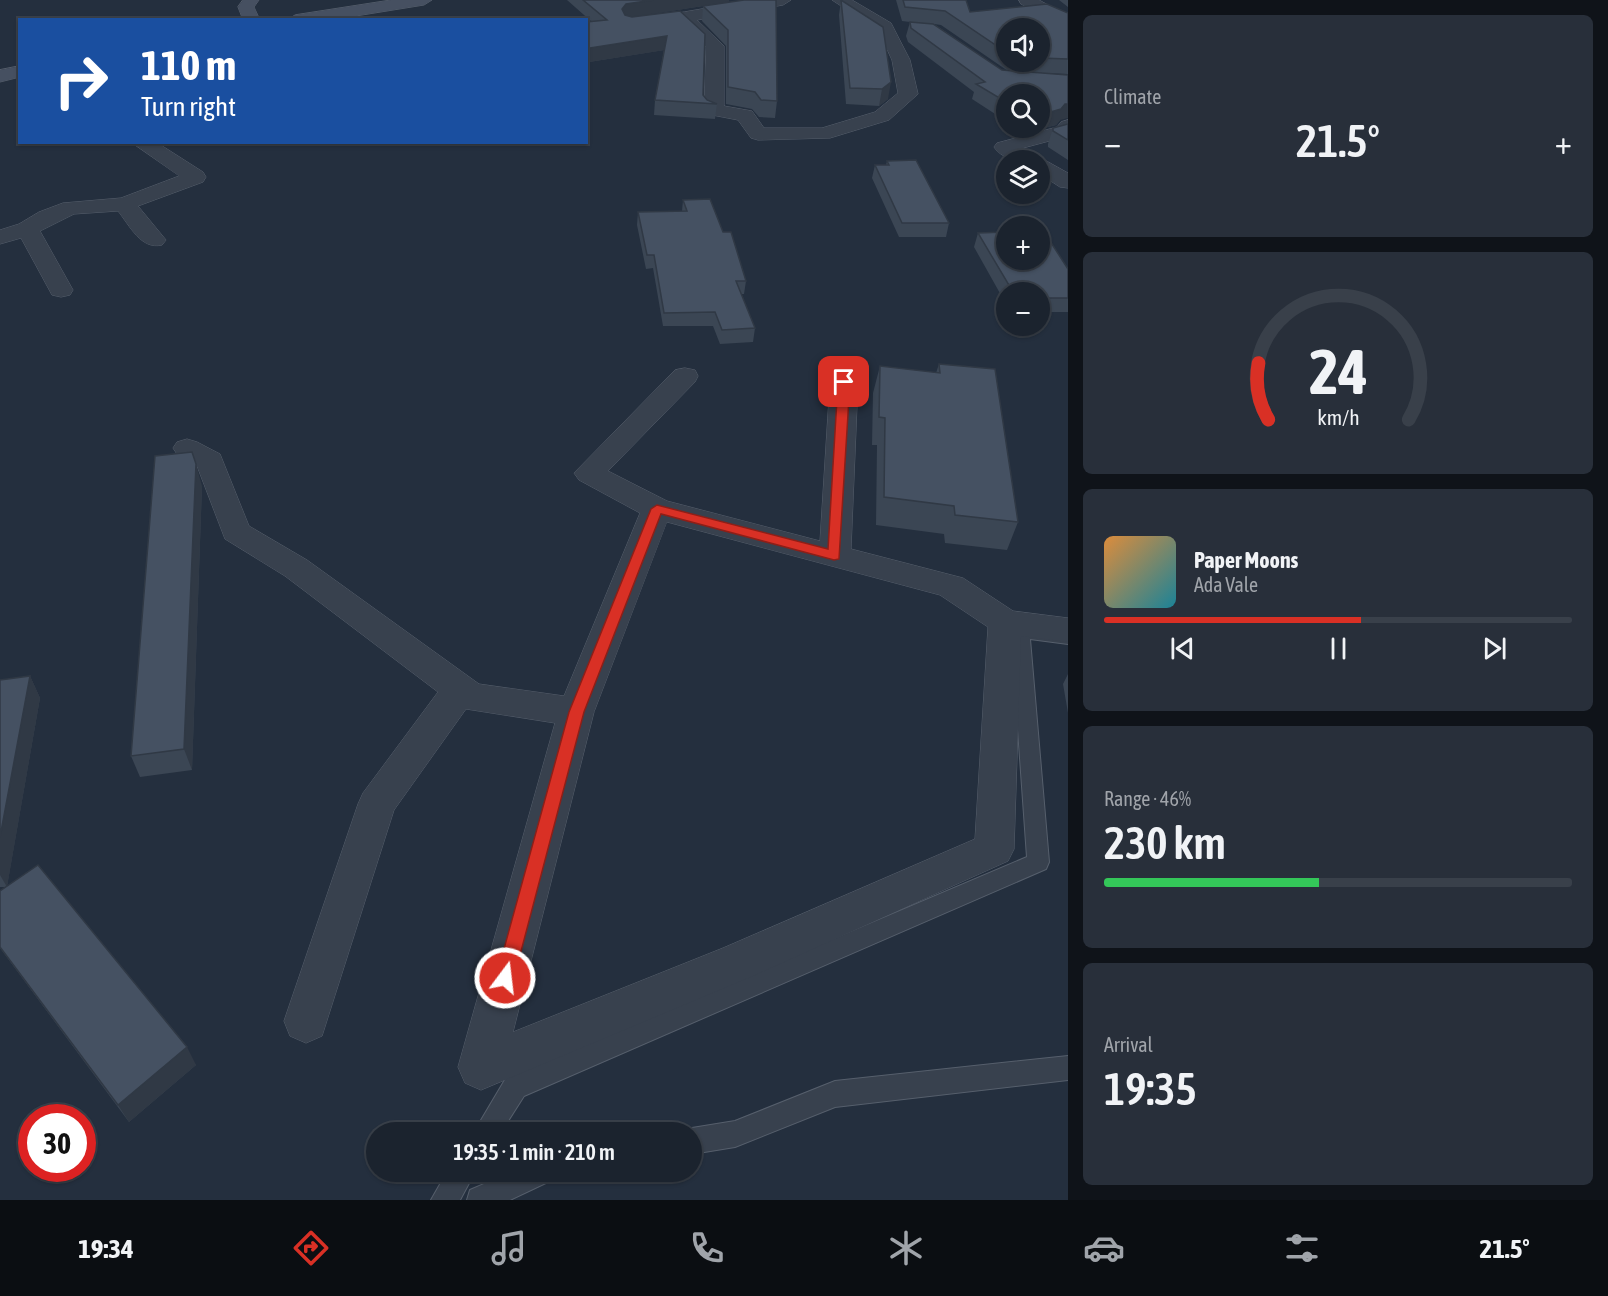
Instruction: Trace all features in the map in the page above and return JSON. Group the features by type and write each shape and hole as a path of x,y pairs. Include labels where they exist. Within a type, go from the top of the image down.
{"street":[{"path":"251,0 246,7 251,18"},
{"path":"308,18 424,0"},
{"path":"663,20 771,0"},
{"path":"840,0 885,27 905,28"},
{"path":"1027,0 1068,23"},
{"path":"684,17 715,46 714,110 745,115 758,134 823,134 882,116 908,94 901,60 885,27"},
{"path":"0,76 18,72"},
{"path":"1010,150 1004,147 1064,131 1068,126"},
{"path":"0,237 27,229 47,217 71,208 124,204 195,177 144,144"},
{"path":"1050,171 1068,182"},
{"path":"124,204 154,240"},
{"path":"27,229 61,290"},
{"path":"685,376 589,473 657,509 951,586 1005,622 1068,630"},
{"path":"834,555 844,382"},
{"path":"187,448 210,461 236,532 296,568 470,697 576,712"},
{"path":"657,509 576,712 481,1067 738,962 994,849 1005,622"},
{"path":"306,1021 377,804 460,690"}],"lane":[{"path":"493,1122 515,1087 1038,862 1020,631 1068,637"},
{"path":"702,1139 735,1134 836,1094 1068,1068"},
{"path":"444,1200 456,1182"},
{"path":"480,1200 519,1182"}],"building":[{"path":"583,0 653,0 626,4 622,9 625,15 632,17 680,11 705,34 703,95 707,100 717,104 655,100 667,36 590,48 588,46 588,22 607,20"},
{"path":"744,0 776,0 777,101 761,100 755,92 728,87 728,30 703,6"},
{"path":"841,0 883,27 891,82 882,89 850,88"},
{"path":"903,0 966,0 970,12 1047,4 1068,13 1068,59 1050,58 1050,18 996,18 996,45 945,11 905,7"},
{"path":"910,22 933,24 996,66 996,72 1068,75 1068,104 1050,112 1050,84 996,84 996,96 976,84 985,82 911,28"},
{"path":"1068,124 1068,140 1053,131 1053,128"},
{"path":"916,160 949,223 902,223 875,165 889,165 887,161"},
{"path":"710,199 723,232 731,232 746,281 736,281 755,328 722,330 715,312 664,313 654,255 647,255 638,212 687,211 683,200"},
{"path":"996,232 996,263 978,233"},
{"path":"1050,241 1068,269 1068,298 1050,298 1050,282 1007,282 1000,270 1050,270"},
{"path":"939,364 995,369 1018,522 955,515 954,506 884,497 885,418 879,417 880,366 940,373"},
{"path":"192,452 196,464 184,749 131,756 155,456"},
{"path":"30,676 0,837 0,680"},
{"path":"38,865 187,1047 118,1105 0,947 0,891"}],"route":[{"path":"505,978 576,712 657,509 834,555 844,382"}]}
